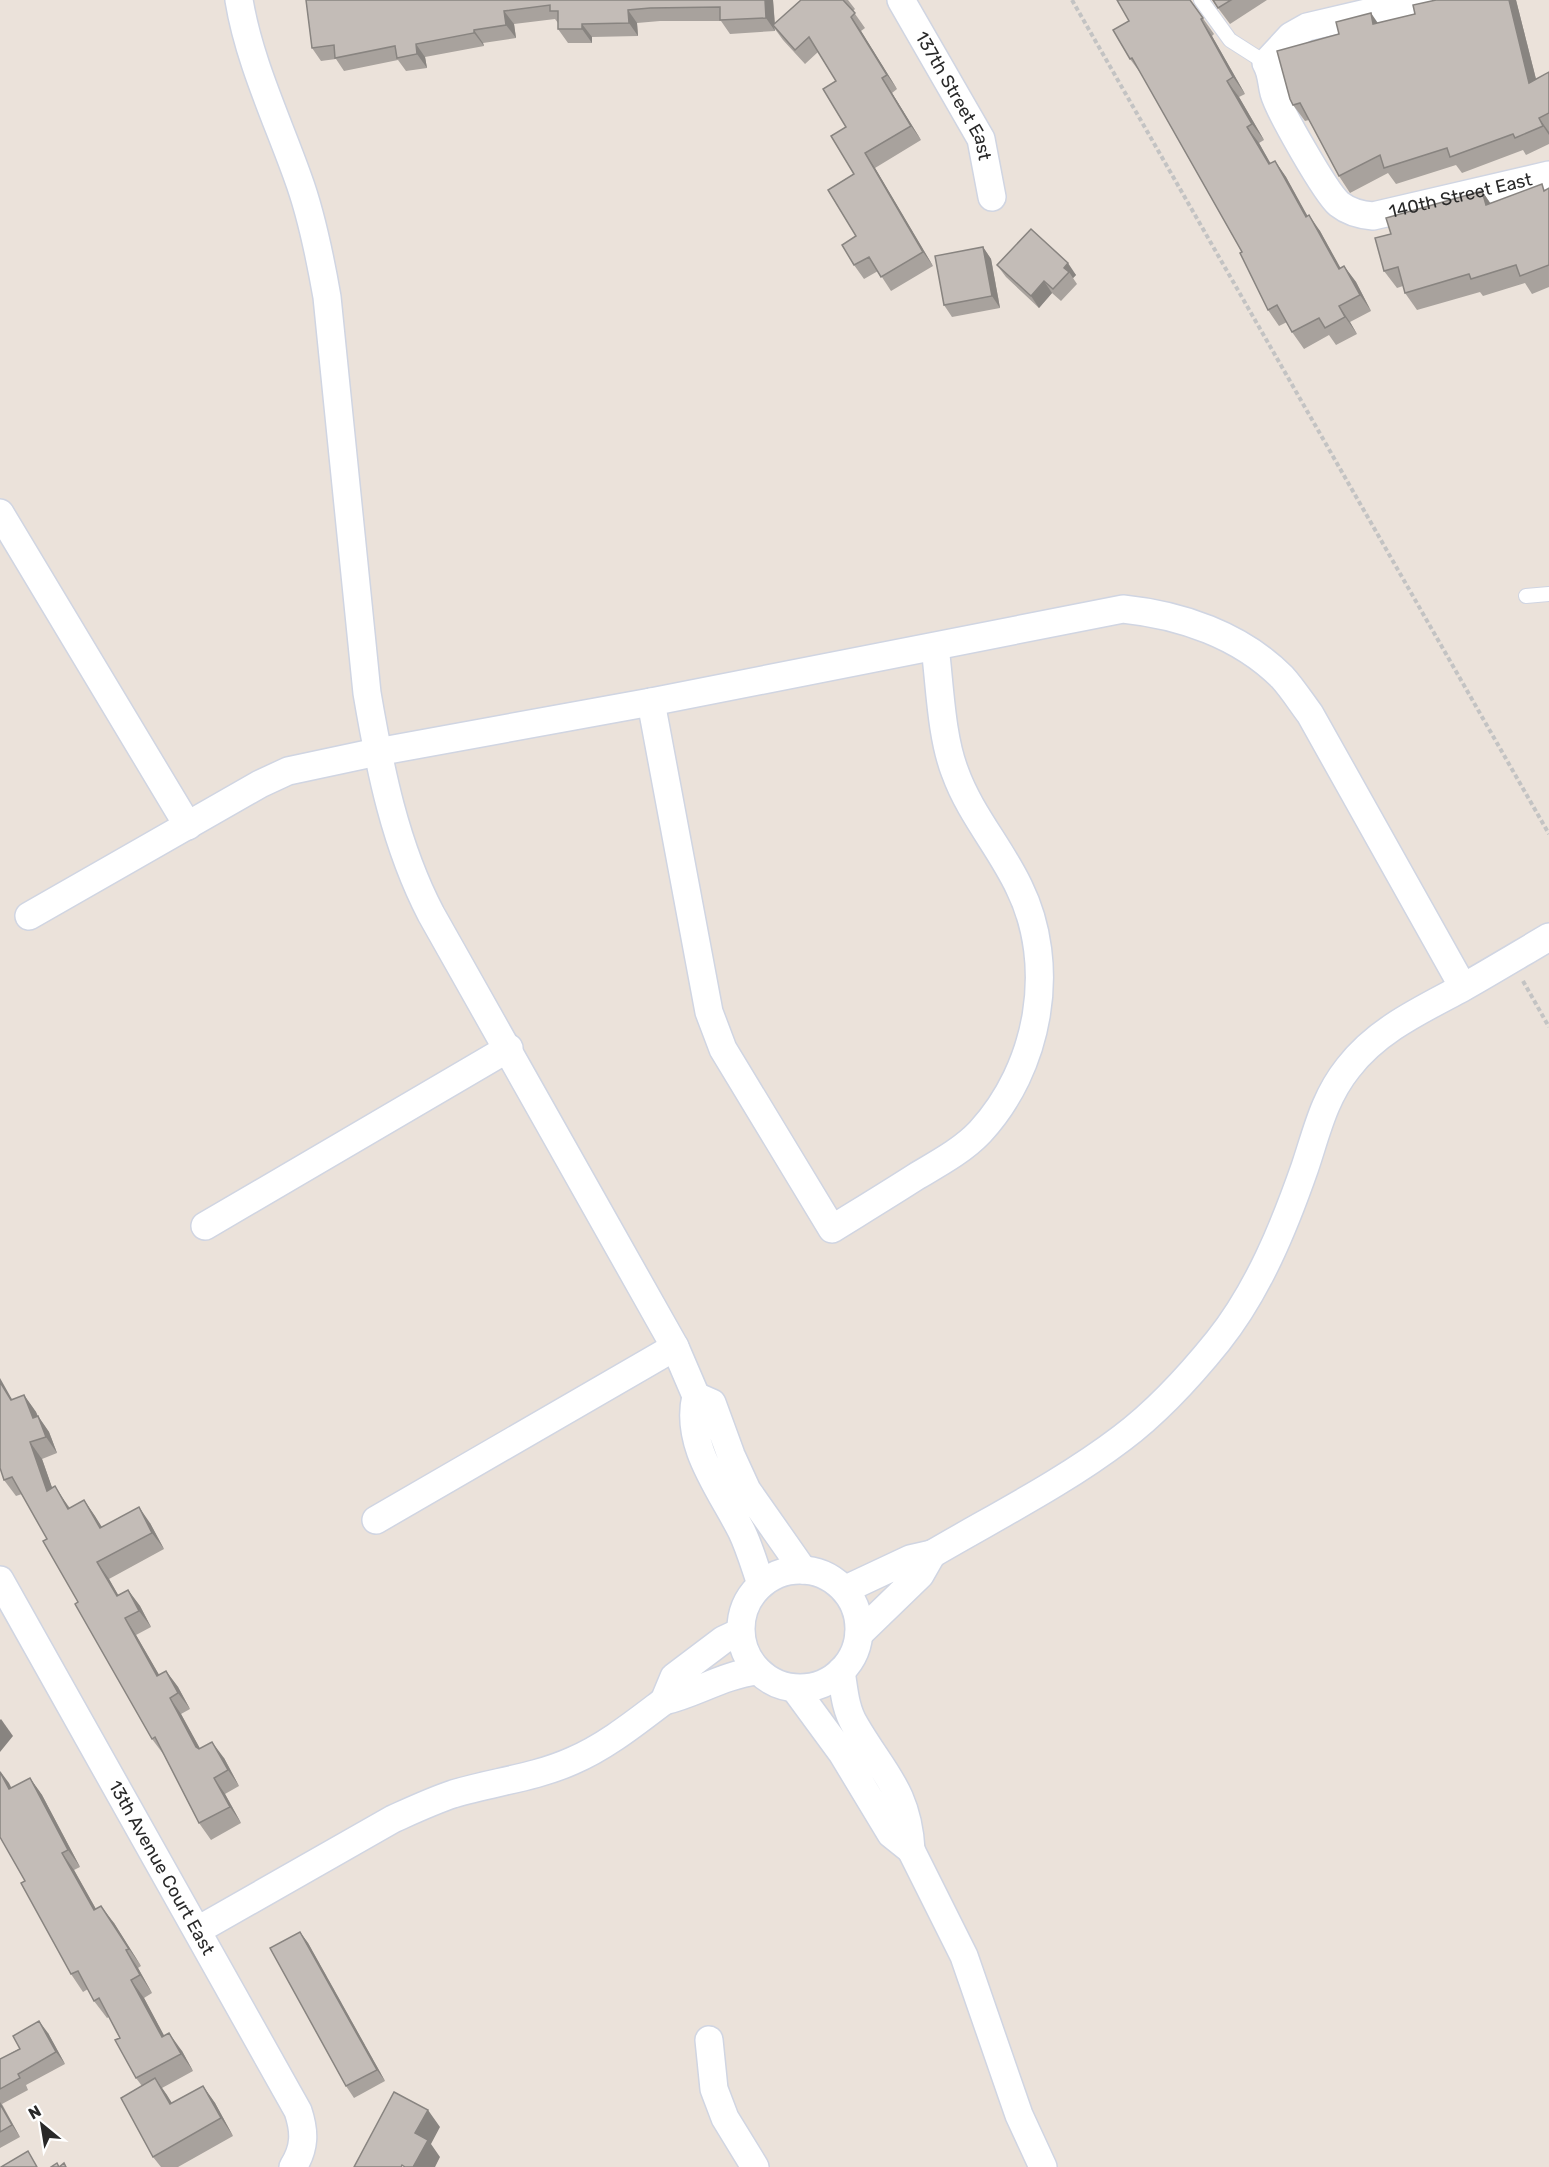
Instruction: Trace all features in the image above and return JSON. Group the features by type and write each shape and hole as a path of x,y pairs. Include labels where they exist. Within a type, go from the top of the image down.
{"street":[{"path":"239,0 251,52 299,180 320,256 327,297 367,693 377,752 400,842 416,884 675,1347 696,1396 692,1413 705,1465 742,1532 761,1584"},
{"name":"137th Street East","path":"901,0 981,139 992,197"},
{"path":"1266,63 1291,36 1307,27 1422,0"},
{"name":"140th Street East","path":"1266,63 1271,71 1274,94 1327,190 1347,209 1362,215 1373,216 1549,175"},
{"path":"0,513 188,826"},
{"path":"29,916 260,784 288,771 1123,609 1155,612 1227,637 1258,656 1282,678 1310,714 1464,987"},
{"path":"651,702 709,1012 723,1049 832,1229 948,1158 979,1133 1017,1080 1030,1045 1037,1010 1039,979 1030,917 1020,888 966,800 953,769 935,647"},
{"path":"846,1589 910,1559 932,1554 1079,1468 1122,1438 1167,1398 1219,1339 1243,1303 1286,1217 1318,1119 1333,1089 1349,1066 1376,1038 1549,937"},
{"path":"205,1226 509,1048"},
{"path":"376,1520 675,1347"},
{"path":"696,1396 712,1403 747,1490 803,1570"},
{"path":"859,1634 854,1604 846,1589 823,1576 803,1570 789,1570 771,1576 761,1584 745,1603 740,1622 740,1632 747,1659 757,1671 778,1683 795,1689 816,1687 834,1678 849,1663 859,1634 920,1575 932,1554"},
{"name":"13th Avenue Court East","path":"4,1595 198,1930 298,2111 304,2129 303,2148 295,2164"},
{"path":"664,1701 674,1677 723,1640 740,1632"},
{"path":"198,1930 393,1819 453,1794 544,1772 574,1761 605,1744 664,1701 689,1695 727,1676 757,1671"},
{"path":"842,1671 848,1710 854,1724 889,1776 910,1823 910,1850"},
{"path":"795,1689 842,1753 891,1834 910,1850 964,1956 1019,2115 1043,2167"},
{"path":"710,2040 714,2089 725,2118 754,2167"}],"lane":[{"path":"1201,0 1230,40 1266,63"},
{"path":"1526,596 1549,594"}],"path":[{"path":"1072,0 1549,834"},
{"path":"1511,960 1549,1027"}],"building":[{"path":"306,0 765,0 766,18 720,20 720,7 650,8 628,10 629,23 582,24 582,29 558,29 558,11 550,11 550,5 504,11 506,25 416,44 417,54 397,58 395,46 335,58 334,45 312,48"},
{"path":"801,0 843,0 855,13 851,17 887,75 882,78 911,126 865,153 923,252 881,277 869,257 854,265 842,245 856,236 828,190 854,174 831,136 846,127 823,89 836,81 809,37 795,50 773,25"},
{"path":"1117,0 1190,0 1203,18 1201,19 1233,77 1227,81 1252,124 1247,127 1269,164 1275,161 1306,217 1309,215 1339,269 1344,266 1360,295 1339,306 1345,317 1325,328 1319,318 1292,332 1277,305 1268,310 1240,253 1242,252 1132,58 1130,59 1113,30 1129,21"},
{"path":"1213,0 1231,0 1218,8"},
{"path":"1436,0 1509,0 1529,83 1549,72 1549,113 1539,118 1543,126 1515,138 1513,134 1450,157 1447,148 1384,168 1380,155 1339,176 1300,103 1293,105 1290,99 1277,51 1339,34 1336,22 1371,13 1373,24 1415,14 1413,5"},
{"path":"1542,184 1544,191 1549,188 1549,265 1520,276 1516,265 1471,279 1469,274 1405,293 1398,267 1384,271 1375,238 1391,234 1386,218 1482,191 1486,205"},
{"path":"1031,229 1068,263 1064,268 1069,272 1053,289 1044,281 1031,296 997,265"},
{"path":"983,247 992,296 944,305 935,256"},
{"path":"0,1382 11,1400 24,1395 33,1418 38,1416 46,1437 30,1442 47,1491 55,1486 68,1509 84,1500 100,1528 139,1507 152,1533 97,1562 117,1596 128,1590 139,1611 125,1618 157,1676 166,1671 178,1693 170,1698 196,1747 199,1749 212,1742 228,1770 214,1778 230,1807 199,1823 155,1737 152,1739 75,1604 78,1602 43,1541 47,1539 12,1477 4,1480 0,1468"},
{"path":"0,1772 9,1789 30,1778 68,1850 62,1853 94,1910 101,1906 129,1949 126,1950 140,1975 131,1980 162,2037 169,2033 181,2054 136,2078 115,2040 120,2038 99,1998 94,2001 78,1971 71,1974 21,1883 25,1881 0,1837"},
{"path":"300,1932 377,2070 346,2086 270,1948"},
{"path":"39,2021 56,2052 18,2074 20,2078 0,2089 0,2059 20,2049 13,2036"},
{"path":"155,2078 170,2104 203,2086 221,2118 153,2157 121,2098"},
{"path":"394,2092 428,2110 415,2133 428,2140 413,2167 402,2165 401,2167 354,2167"},
{"path":"0,2104 12,2125 0,2132"},
{"path":"28,2151 37,2167 1,2167"}]}
